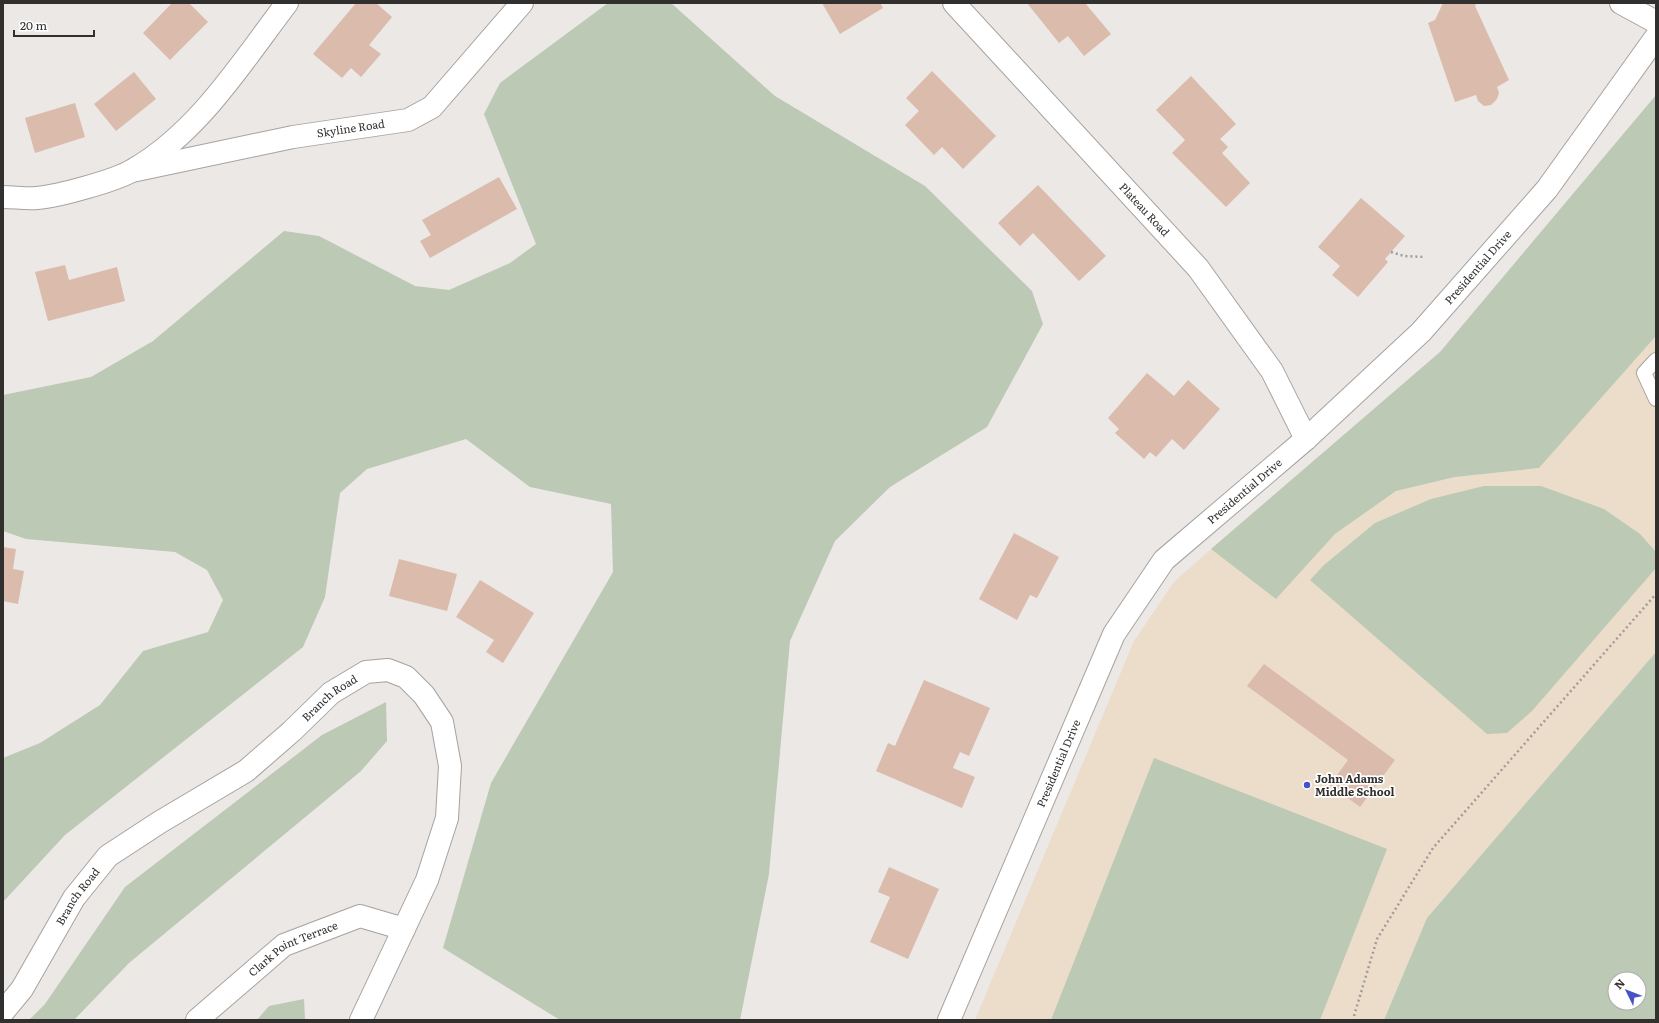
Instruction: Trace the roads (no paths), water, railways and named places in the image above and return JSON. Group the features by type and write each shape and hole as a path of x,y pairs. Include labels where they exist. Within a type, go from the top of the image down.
{"street":[{"name":"Skyline Road","path":"132,171 169,144 210,105 287,3"},
{"name":"Skyline Road","path":"3,197 37,198 90,186 132,171 293,138 408,120 432,107 522,3"},
{"name":"Plateau Road","path":"954,3 1198,268 1272,371 1306,439"},
{"path":"1621,3 1656,22"},
{"name":"Presidential Drive","path":"949,1020 1114,634 1164,560 1306,439 1421,332 1538,200 1656,37"},
{"name":"Branch Road","path":"3,1012 22,989 74,898 108,856 160,822 246,771 292,732 331,693 366,672 388,670 406,677 424,695 442,722 450,766 447,818 427,880 361,1020"},
{"name":"Clark Point Terrace","path":"197,1020 284,945 360,916 404,929"}],"lane":[{"path":"1656,360 1644,373 1656,399"}],"place":[{"name":"John Adams Middle School","path":"1307,785"}]}
